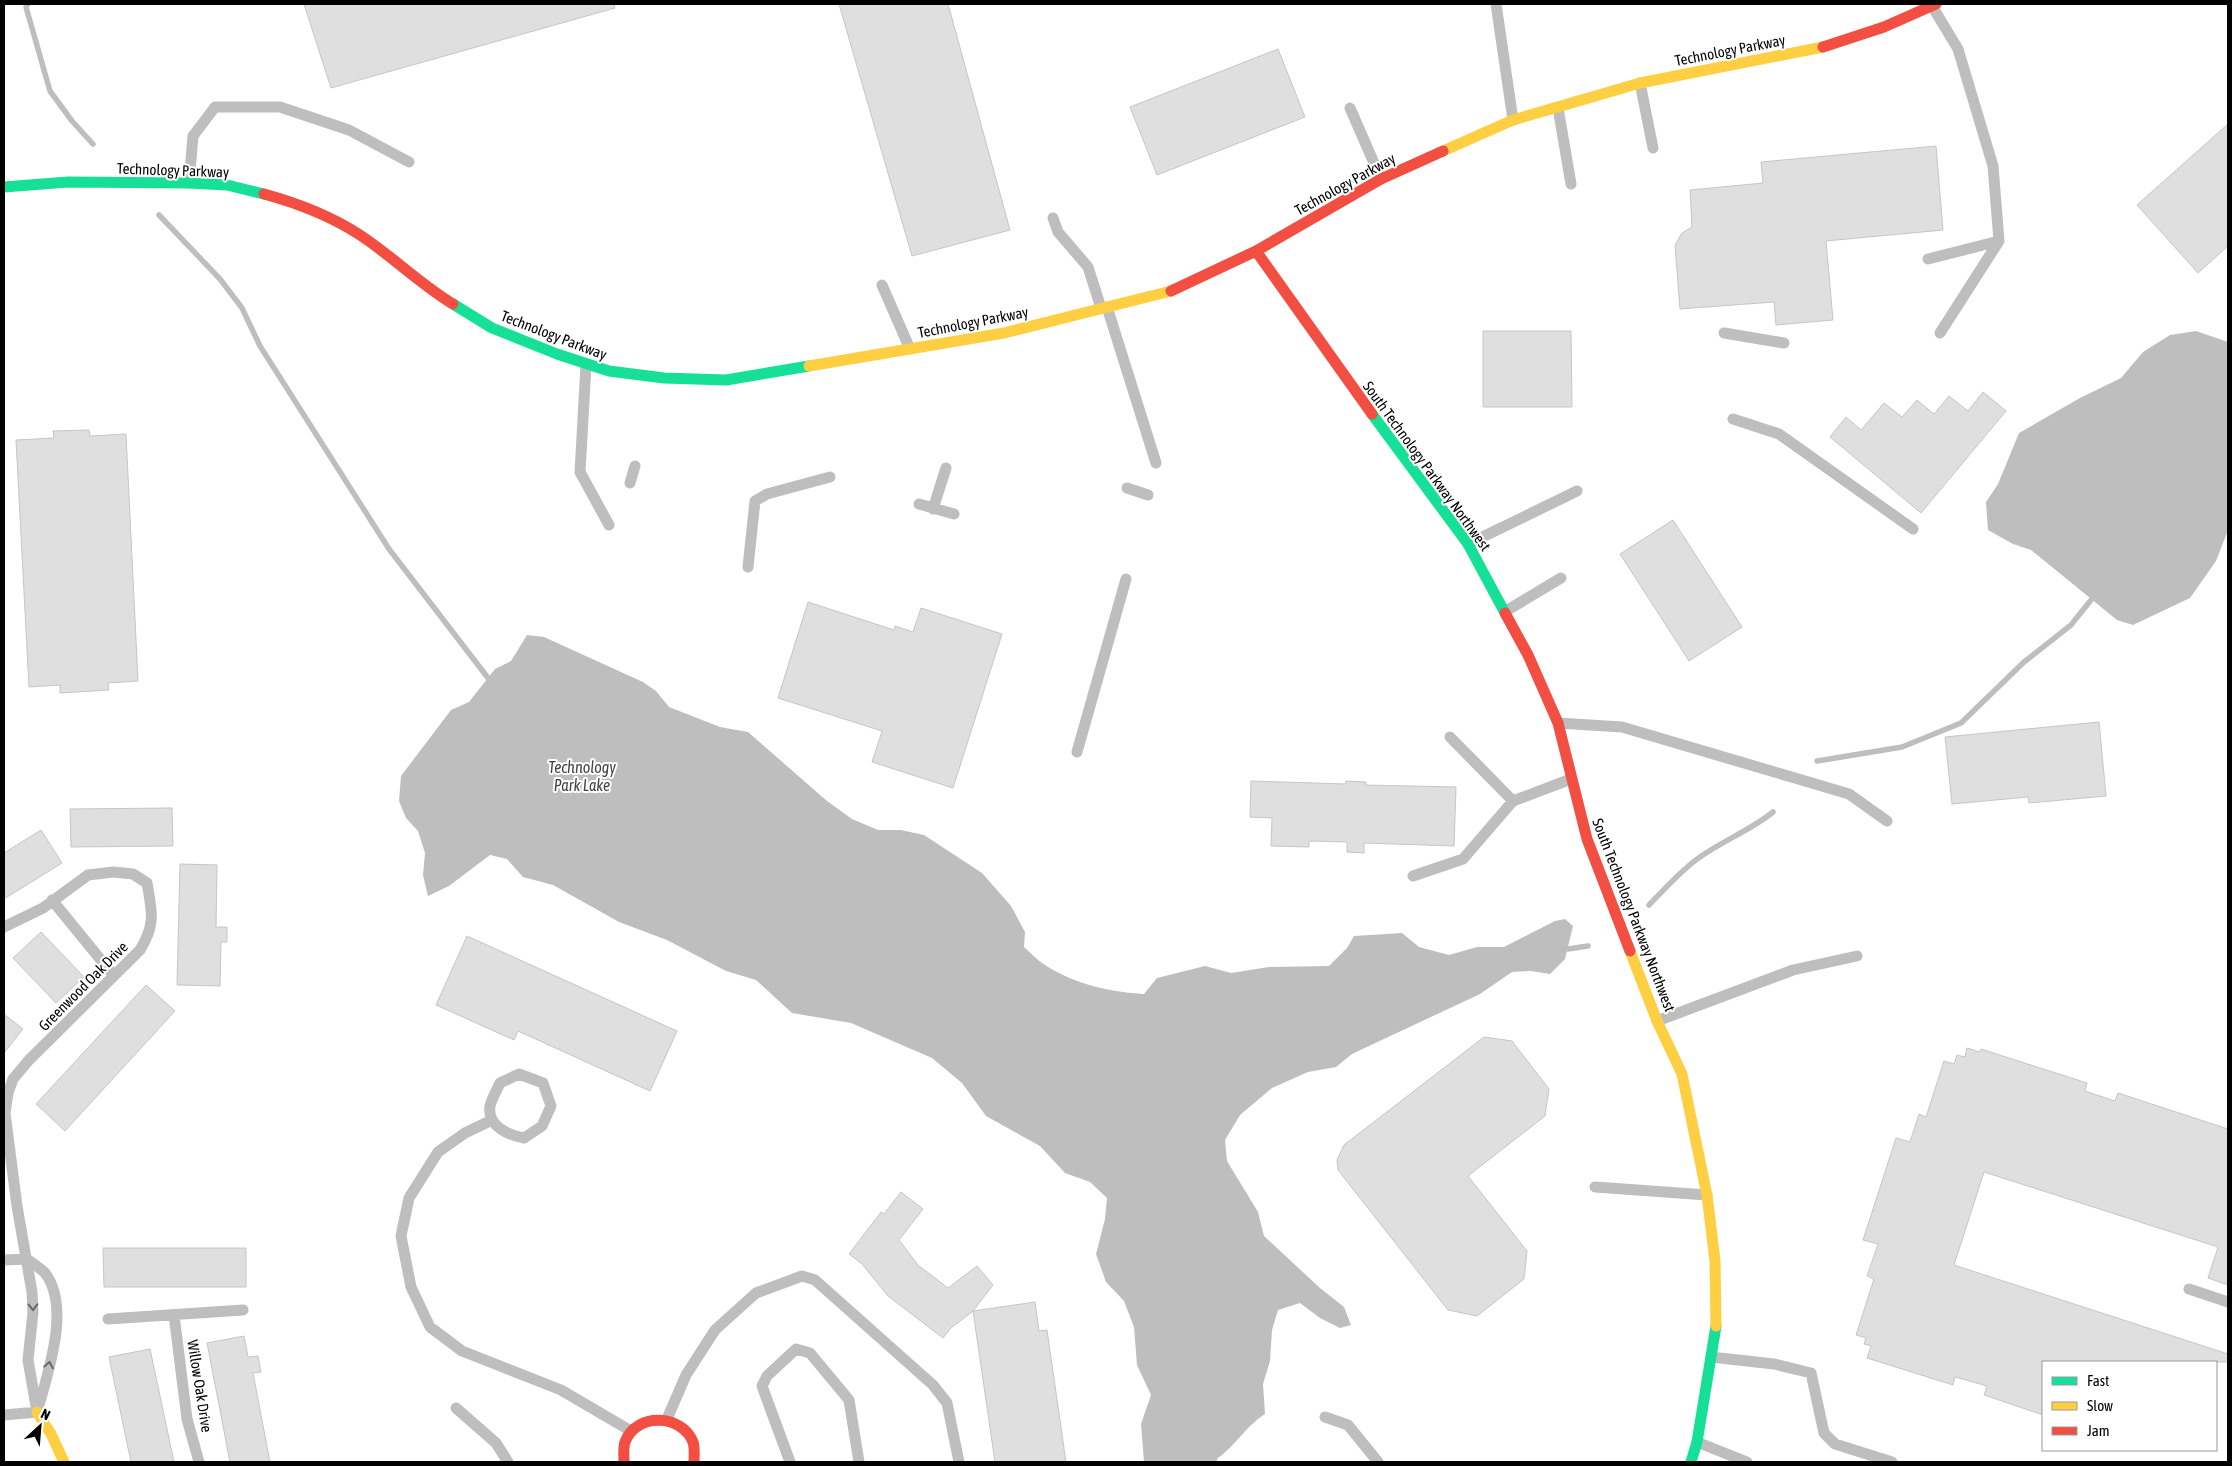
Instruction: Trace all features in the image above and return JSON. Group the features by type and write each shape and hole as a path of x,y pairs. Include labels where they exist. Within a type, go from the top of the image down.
{"street":[{"name":"Technology Parkway","path":"4,187 68,182 189,183 227,185 283,199 331,218 360,236 445,299 492,328 586,365 609,371 664,378 726,380 1004,333 1171,291 1256,251 1381,180 1513,120 1640,83 1825,46 1884,27 1934,5"},
{"name":"South Technology Parkway Northwest","path":"1256,251 1339,370 1468,544 1528,655 1558,723 1587,840 1657,1020 1682,1074 1706,1195 1715,1261 1716,1328 1697,1442 1691,1462"},
{"path":"37,1412 51,1434 64,1462"},
{"path":"624,1462 624,1445 631,1431 641,1422 654,1418 667,1419 683,1428 693,1442 694,1462"}],"lane":[{"path":"1496,4 1513,120"},
{"path":"1934,5 1958,49 1993,166 1999,241 1940,333"},
{"path":"1640,83 1653,148"},
{"path":"1557,106 1571,184"},
{"path":"189,183 194,136 215,107 280,107 349,130 409,162"},
{"path":"1350,108 1381,180"},
{"path":"1053,218 1058,232 1088,266 1156,463"},
{"path":"1928,259 1999,241"},
{"path":"882,285 910,349"},
{"path":"1724,333 1784,344"},
{"path":"586,365 580,472 609,525"},
{"path":"1734,419 1779,434 1913,529"},
{"path":"630,483 635,466"},
{"path":"933,509 946,468"},
{"path":"748,567 756,501 767,494 830,478"},
{"path":"1127,488 1148,495"},
{"path":"1468,544 1577,491"},
{"path":"919,504 954,514"},
{"path":"1506,612 1561,578"},
{"path":"1077,752 1126,579"},
{"path":"1558,723 1622,727 1849,794 1887,821"},
{"path":"1450,737 1513,801"},
{"path":"1413,876 1463,858 1513,801 1572,779"},
{"name":"Greenwood Oak Drive","path":"4,927 43,908 88,875 113,872 133,874 147,883 153,921 148,937 140,950 29,1060 13,1079 8,1093 5,1113 33,1312 28,1360 37,1412"},
{"path":"52,900 114,976"},
{"path":"1657,1020 1793,970 1857,956"},
{"path":"519,1074 543,1083 551,1106 542,1126 524,1138 506,1134 492,1120 490,1106 500,1083 519,1074"},
{"path":"492,1120 465,1133 438,1152 409,1198 401,1236 414,1295 430,1327 462,1352 561,1390 631,1431"},
{"path":"1595,1187 1706,1195"},
{"path":"4,1260 26,1259 44,1273 51,1285 57,1307 48,1370 37,1412 4,1414"},
{"path":"667,1419 686,1375 715,1330 756,1293 802,1276 815,1280 933,1385 947,1403 959,1462"},
{"path":"2189,1289 2228,1302"},
{"path":"108,1319 243,1310"},
{"name":"Willow Oak Drive","path":"174,1315 188,1419 199,1462"},
{"path":"790,1462 762,1386 767,1376 796,1349 810,1353 848,1400 859,1462"},
{"path":"1711,1357 1774,1364 1811,1373 1824,1433 1835,1444 1892,1462"},
{"path":"456,1408 496,1443 508,1462"},
{"path":"1325,1417 1348,1425 1378,1462"},
{"path":"1697,1442 1747,1462"}],"water":[{"path":"2196,331 2228,342 2228,530 2216,561 2190,598 2133,625 2117,620 2031,550 2013,544 1988,530 1986,502 1998,484 2019,433 2080,398 2121,378 2143,352 2170,335"},
{"name":"Technology Park Lake","path":"527,635 544,637 643,682 656,691 669,707 720,727 748,732 827,801 852,819 878,830 901,830 924,835 982,873 1011,906 1025,932 1024,947 1056,972 1080,982 1105,989 1144,994 1157,978 1205,966 1231,973 1269,967 1329,966 1347,948 1354,936 1402,933 1419,947 1449,955 1477,947 1504,947 1555,921 1565,919 1573,926 1565,959 1550,974 1531,971 1512,972 1480,994 1352,1054 1336,1067 1308,1072 1272,1088 1240,1115 1225,1140 1227,1161 1258,1212 1264,1236 1320,1288 1344,1307 1351,1325 1340,1328 1320,1318 1300,1303 1278,1310 1272,1330 1270,1361 1263,1384 1265,1414 1252,1424 1217,1459 1217,1462 1144,1462 1141,1424 1151,1395 1137,1365 1134,1327 1124,1301 1106,1282 1096,1254 1105,1219 1107,1198 1090,1182 1065,1173 1040,1146 986,1116 962,1083 932,1058 851,1023 792,1013 756,980 726,971 667,940 619,922 553,885 523,877 507,859 490,855 449,886 428,896 423,875 425,853 418,831 406,818 399,801 401,776 451,710 469,702 495,669 511,661"}],"building":[{"path":"304,4 614,4 615,8 331,88"},
{"path":"839,4 948,4 1010,230 912,256"},
{"path":"1278,49 1305,117 1157,175 1130,107"},
{"path":"2228,124 2228,246 2198,273 2137,205"},
{"path":"1936,146 1943,230 1826,241 1833,320 1776,325 1774,302 1680,309 1675,245 1682,233 1692,227 1690,190 1763,183 1761,162"},
{"path":"1483,331 1571,331 1572,407 1483,407"},
{"path":"1983,392 2006,411 1921,513 1830,437 1846,417 1861,430 1884,403 1902,417 1917,400 1934,414 1949,396 1968,411"},
{"path":"89,430 90,436 126,434 138,681 108,683 109,690 60,693 60,685 29,687 16,440 54,438 53,431"},
{"path":"1673,520 1742,627 1689,661 1620,554"},
{"path":"808,602 894,630 895,626 913,632 921,608 1002,634 953,788 872,762 882,731 778,698"},
{"path":"2099,722 2106,796 2029,803 2028,797 1952,804 1945,737"},
{"path":"1251,781 1345,784 1346,781 1366,782 1366,785 1456,787 1454,846 1364,843 1364,853 1347,852 1347,842 1309,841 1309,847 1271,846 1272,818 1250,817"},
{"path":"172,808 173,846 71,847 70,809"},
{"path":"41,830 62,863 4,899 4,853"},
{"path":"180,864 217,865 216,927 227,927 227,942 221,942 220,986 177,985"},
{"path":"41,932 84,977 56,1003 13,958"},
{"path":"467,936 677,1031 650,1091 518,1031 514,1040 436,1005"},
{"path":"146,985 175,1011 65,1131 36,1104"},
{"path":"4,1014 23,1029 4,1053"},
{"path":"1484,1037 1512,1041 1549,1089 1545,1116 1468,1176 1527,1251 1524,1279 1477,1316 1448,1310 1338,1170 1337,1160 1344,1145"},
{"path":"1967,1048 1980,1052 1981,1049 2087,1083 2085,1091 2115,1101 2118,1093 2228,1129 2228,1285 2208,1278 2218,1247 1984,1172 1954,1265 2228,1354 2228,1362 2042,1361 2042,1415 1984,1395 1987,1386 1955,1377 1953,1385 1867,1358 1871,1346 1864,1344 1866,1338 1856,1335 1874,1279 1867,1276 1878,1244 1863,1240 1896,1138 1910,1142 1919,1114 1926,1117 1944,1061 1954,1064 1957,1055 1965,1057"},
{"path":"901,1192 923,1209 899,1240 918,1265 948,1288 977,1266 993,1285 973,1311 951,1328 943,1338 888,1296 862,1264 849,1254 881,1212 884,1214"},
{"path":"103,1248 246,1248 246,1287 104,1287"},
{"path":"1035,1302 1039,1331 1047,1330 1066,1462 995,1462 973,1311"},
{"path":"244,1336 248,1357 258,1356 261,1372 253,1373 270,1462 230,1462 207,1343"},
{"path":"150,1349 174,1462 131,1462 109,1357"}],"waterway":[{"path":"28,4 26,7 50,91 72,121 93,144"},
{"path":"159,215 220,279 242,308 260,346 389,549 488,678"},
{"path":"1817,761 1902,747 1961,723 2024,662 2071,625 2091,600"},
{"path":"1649,905 1693,862 1773,812"},
{"path":"1568,949 1588,946"}],"traffic: fast":[{"path":"4,187 68,182 189,183 227,185 264,194"},
{"path":"453,304 492,328 557,354 609,371 664,378 726,380 809,366"},
{"path":"1372,414 1468,544 1505,613"},
{"path":"1691,1462 1697,1442 1716,1326"}],"traffic: slow":[{"path":"1443,151 1513,120 1640,83 1823,47"},
{"path":"809,366 1004,333 1171,291"},
{"path":"1630,951 1657,1021 1682,1074 1707,1195 1715,1261 1716,1326"},
{"path":"37,1412 51,1434 64,1462"}],"traffic: jam":[{"path":"1823,47 1884,27 1936,4"},
{"path":"1171,291 1256,251 1381,179 1443,151"},
{"path":"264,194 314,211 349,228 453,304"},
{"path":"1256,251 1372,414"},
{"path":"1505,613 1528,655 1558,723 1587,839 1630,951"},
{"path":"624,1462 624,1444 631,1432 639,1425 648,1421 659,1420 679,1426 687,1433 694,1444 694,1462"}]}
